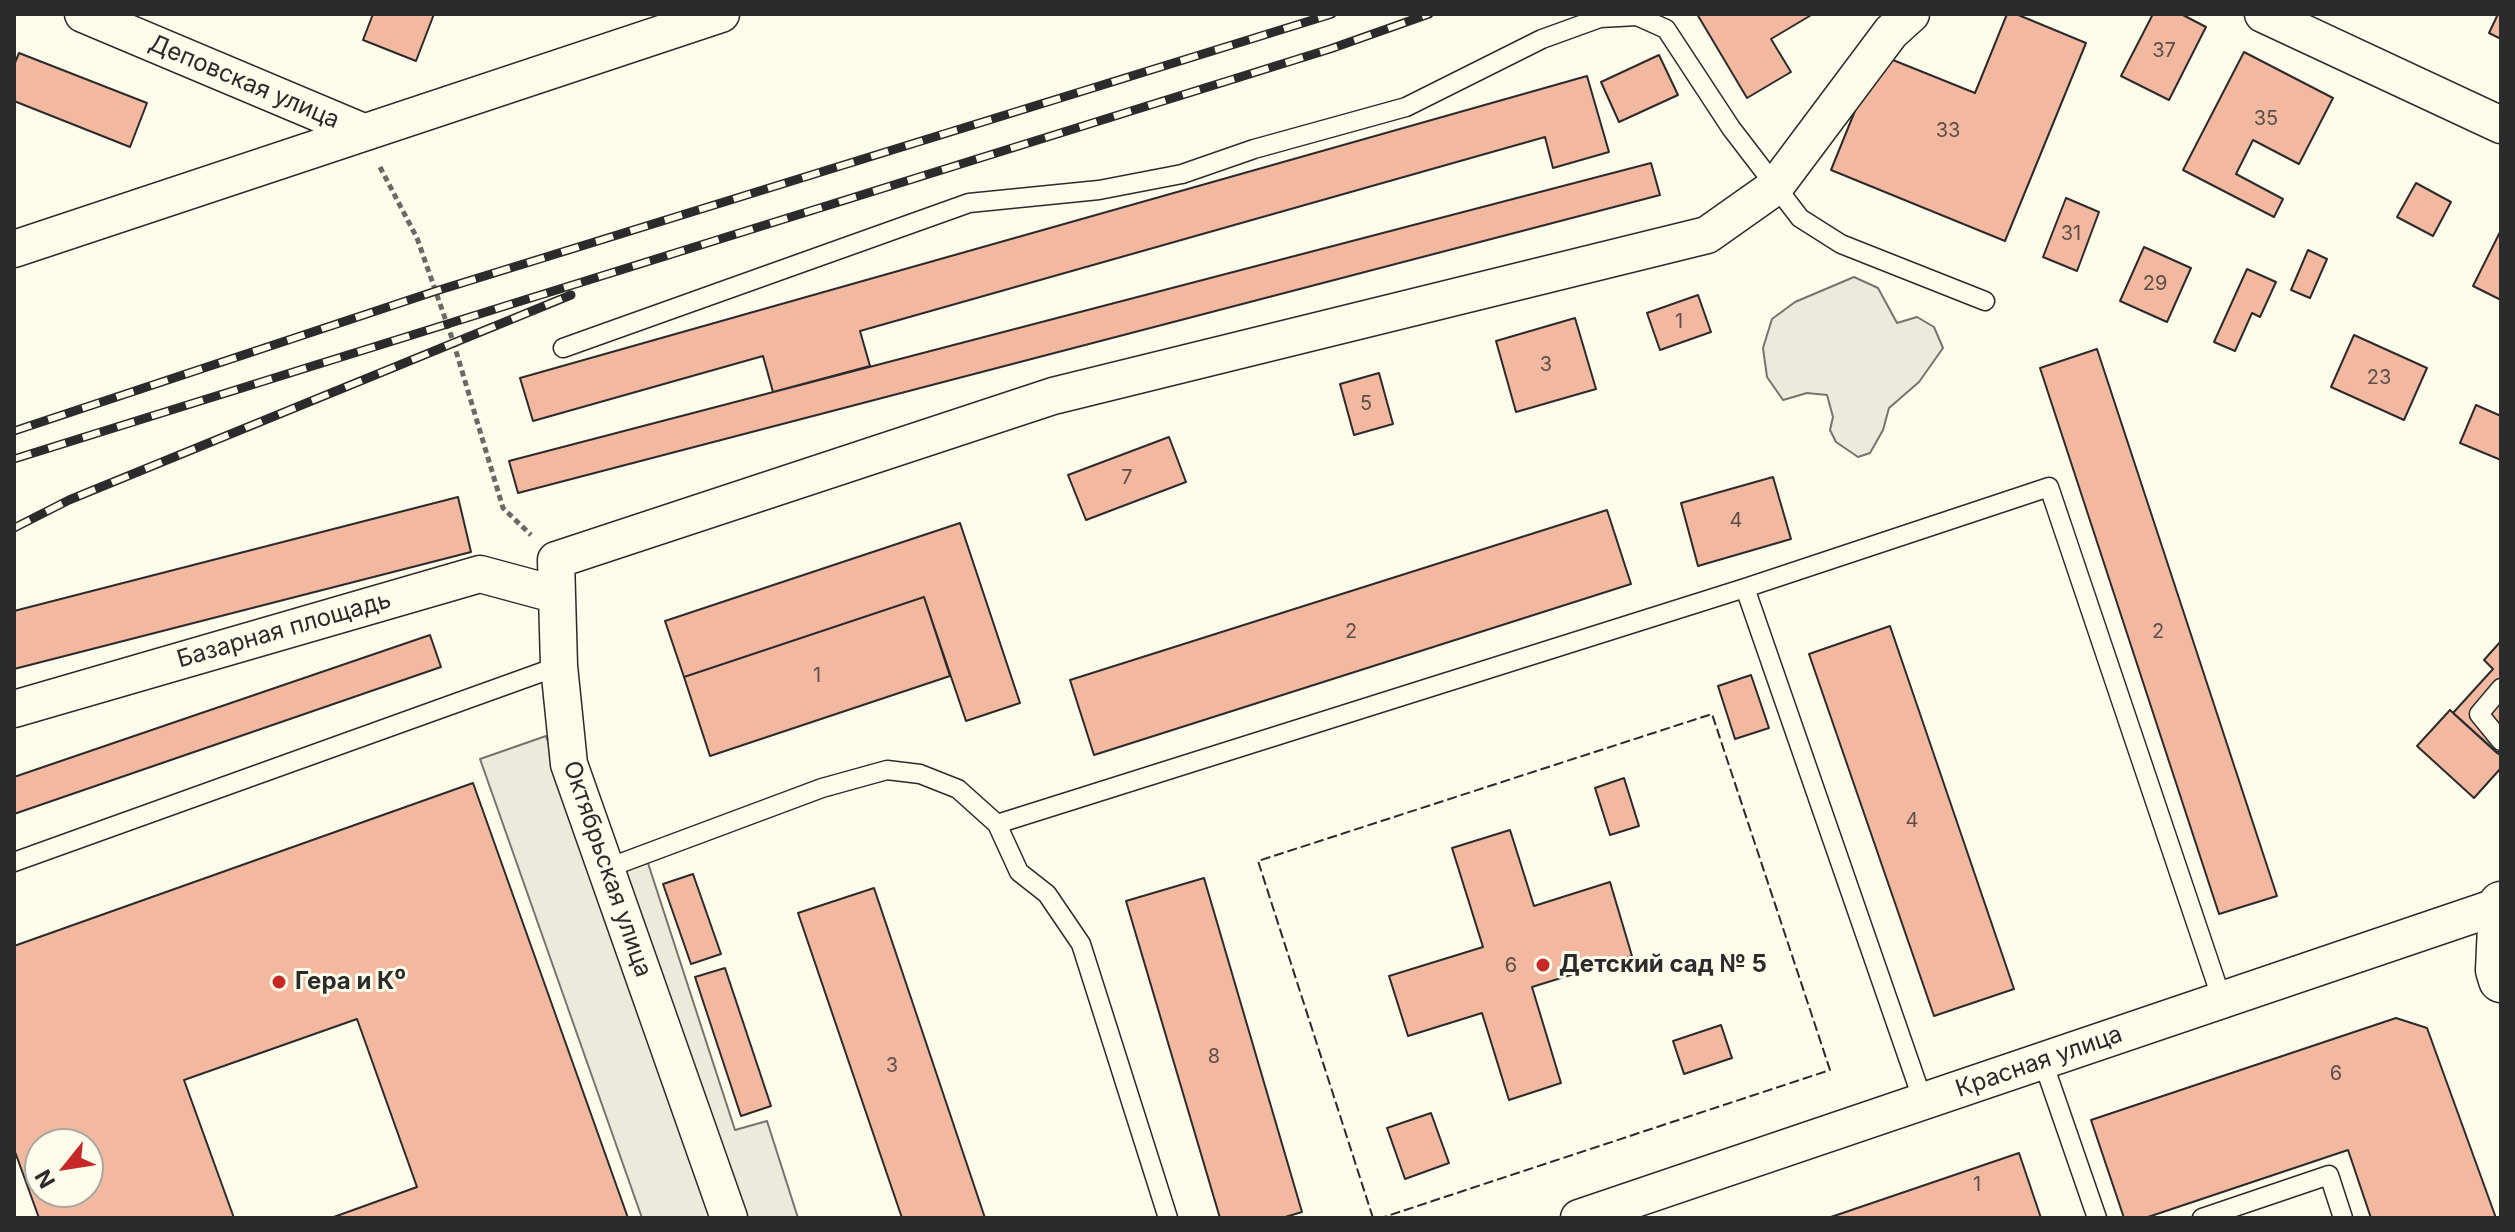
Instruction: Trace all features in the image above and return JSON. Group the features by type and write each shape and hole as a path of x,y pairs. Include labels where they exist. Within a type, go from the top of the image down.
{"main road":[{"path":"2500,905 2501,980"}],"street":[{"name":"Деповская улица","path":"83,14 361,131"},
{"path":"14,249 361,131 721,14"},
{"path":"1775,187 1891,32 1911,14"},
{"path":"2263,14 2501,125"},
{"name":"Октябрьская улица","path":"729,1218 569,764 554,594 556,560 1053,396 1707,235 1775,187"},
{"name":"Базарная площадь","path":"14,709 480,574 554,594"},
{"name":"Красная улица","path":"1579,1218 2500,905"}],"lane":[{"path":"563,348 969,203 1099,190 1182,174 1254,149 1406,107 1542,39 1600,18 1637,16 1668,22 1775,187 1800,218 1841,244 1985,301"},
{"path":"997,824 1745,588 2049,487 2222,1000"},
{"path":"1745,588 1923,1101"},
{"path":"14,862 559,666"},
{"path":"2501,688 2479,714 2501,741"},
{"path":"605,869 822,788 887,770 920,774 958,789 997,824 1019,872 1047,894 1081,944 1168,1218"},
{"path":"2043,1062 2097,1218"},
{"path":"2202,1218 2329,1175 2343,1218"}],"path":[{"path":"361,131 417,238 453,341 503,508"}],"shaded area":[{"path":"1854,277 1878,288 1897,323 1917,317 1934,327 1943,348 1919,382 1889,408 1883,430 1870,453 1858,457 1836,442 1830,430 1833,417 1827,395 1807,393 1783,400 1767,377 1763,348 1772,319 1795,302"},
{"path":"546,736 716,1218 642,1218 480,759"},
{"path":"646,857 735,1130 767,1121 798,1218 734,1218 612,870"}],"building":[{"path":"373,14 434,14 416,61 363,40"},
{"path":"1697,14 1813,14 1771,39 1791,72 1747,98"},
{"path":"2007,14 2016,14 2086,43 2005,241 1831,170 1878,54 1975,93"},
{"path":"2153,14 2181,14 2206,27 2169,100 2121,76"},
{"path":"2498,14 2501,14 2501,39 2489,33"},
{"path":"2244,52 2333,98 2299,164 2253,140 2236,174 2283,199 2274,217 2183,170"},
{"path":"19,53 147,103 130,147 14,101 14,65"},
{"path":"1659,55 1678,95 1619,122 1601,82"},
{"path":"1587,76 1609,152 1553,168 1545,137 860,331 870,366 773,392 763,356 533,421 520,378"},
{"path":"1651,163 1660,195 518,493 509,461"},
{"path":"2416,183 2451,202 2433,236 2397,217"},
{"path":"2066,198 2099,212 2077,271 2043,257"},
{"path":"2501,230 2501,300 2473,286"},
{"path":"2144,247 2191,268 2167,322 2120,301"},
{"path":"2308,250 2327,259 2310,298 2291,290"},
{"path":"2247,269 2276,282 2260,317 2252,313 2235,351 2214,342"},
{"path":"1698,295 1711,332 1660,350 1647,313"},
{"path":"1575,318 1596,389 1516,412 1496,341"},
{"path":"2354,335 2427,368 2404,420 2331,387"},
{"path":"2097,349 2277,896 2219,914 2040,368"},
{"path":"1379,373 1393,424 1354,435 1340,384"},
{"path":"2476,405 2501,416 2501,460 2460,443"},
{"path":"1169,437 1186,482 1086,520 1068,475"},
{"path":"1773,477 1791,539 1698,566 1681,503"},
{"path":"458,497 471,552 14,669 14,611"},
{"path":"1607,510 1631,584 1094,755 1070,680"},
{"path":"960,523 1020,703 966,721 924,597 684,677 665,621"},
{"path":"924,597 950,676 710,756 684,677"},
{"path":"1890,626 2014,989 1934,1016 1809,654"},
{"path":"430,635 441,667 14,814 14,777"},
{"path":"2501,641 2501,748 2497,753 2453,713 2493,669 2484,660"},
{"path":"1751,675 1769,728 1735,739 1718,686"},
{"path":"2450,710 2501,756 2501,768 2474,798 2417,746"},
{"path":"1624,778 1639,826 1610,835 1595,788"},
{"name":"Гера и К⁰","path":"473,783 628,1218 331,1218 417,1187 357,1019 184,1080 234,1218 39,1218 35,1208 104,1208 104,1128 24,1128 24,1177 14,1149 14,946"},
{"path":"1510,830 1534,906 1610,882 1632,956 1532,987 1561,1083 1509,1100 1482,1013 1408,1036 1389,976 1483,947 1452,848"},
{"path":"693,874 721,954 691,964 663,884"},
{"path":"1204,878 1302,1212 1282,1218 1220,1218 1126,901"},
{"path":"874,888 985,1218 902,1218 798,913"},
{"path":"725,968 771,1106 741,1116 695,977"},
{"path":"2396,1018 2427,1028 2496,1218 2371,1218 2348,1150 2145,1218 2124,1218 2091,1120"},
{"path":"1721,1025 1732,1058 1684,1074 1673,1041"},
{"path":"1431,1113 1449,1163 1405,1179 1387,1128"},
{"path":"2019,1153 2041,1218 1828,1218"}],"railway":[{"path":"14,431 436,291 1332,14"},
{"path":"14,459 1330,49 1429,14"},
{"path":"14,528 69,500 571,295"}],"fence":[{"path":"1373,1218 1258,861 1712,714 1830,1070 1381,1218"}],"place":[{"name":"Детский сад № 5","path":"1543,965"},
{"name":"Гера и К⁰","path":"279,982"}]}
